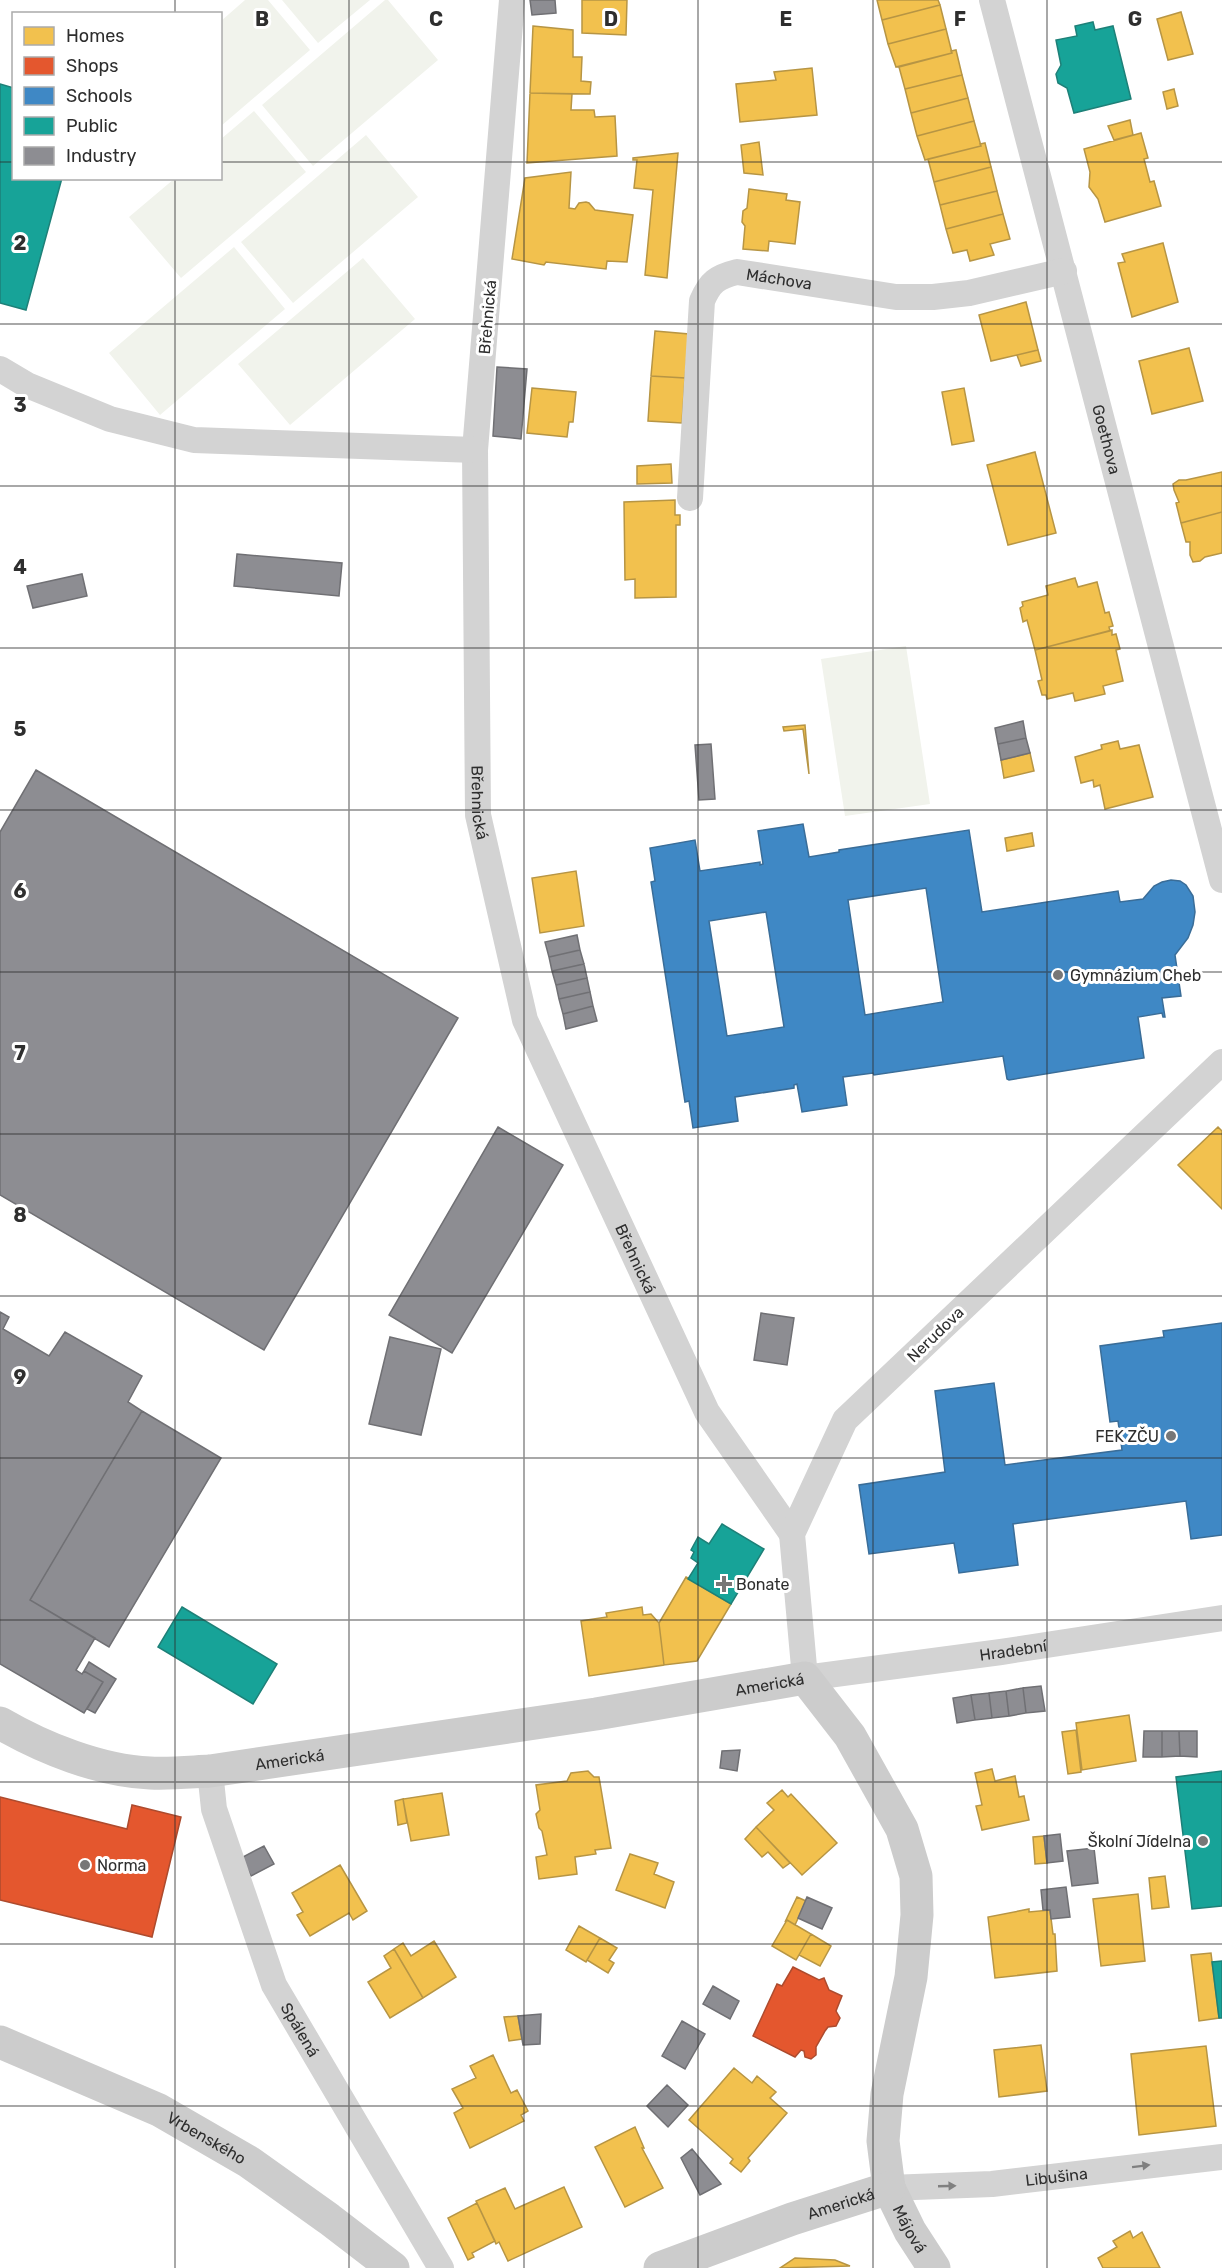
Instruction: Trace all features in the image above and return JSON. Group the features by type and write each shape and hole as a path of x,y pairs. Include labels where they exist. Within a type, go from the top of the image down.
{"street":[{"name":"Břehnická","path":"512,0 476,450 478,815 525,1020 707,1412 792,1534"},
{"name":"Goethova","path":"992,0 1222,880"},
{"name":"Máchova","path":"690,498 702,301 709,286 722,276 737,272 896,297 933,297 969,293 1064,271"},
{"path":"0,369 27,385 110,419 194,440 476,450"},
{"name":"Nerudova","path":"792,1534 845,1420 1222,1062"},
{"path":"792,1534 805,1678"},
{"name":"Hradební","path":"805,1678 1001,1652 1222,1618"},
{"name":"Americká","path":"0,1723 20,1734 97,1765 149,1773 210,1771 596,1714 805,1678 849,1736 902,1829 916,1876 917,1915 911,1977 886,2106 883,2141 889,2188 792,2219 660,2268"},
{"name":"Spálená","path":"210,1771 214,1809 274,1985 441,2268"},
{"name":"Vrbenského","path":"0,2042 159,2110 249,2162 393,2268"},
{"name":"Libušina","path":"889,2188 992,2184 1222,2157"},
{"name":"Májová","path":"889,2188 910,2231 933,2268"},
{"path":"330,2220 362,2268"}],"shaded area":[{"path":"245,0 268,0 310,50 222,125 222,20"},
{"path":"282,0 370,0 318,43"},
{"path":"385,0 388,0 438,60 313,166 262,105"},
{"path":"254,111 306,172 181,278 129,217 173,180 222,180 222,138"},
{"path":"366,135 418,197 293,303 241,242"},
{"path":"234,247 285,309 160,415 109,353"},
{"path":"363,258 415,319 290,425 238,364"},
{"path":"906,646 930,804 845,816 821,659"}],"building: Homes":[{"path":"582,0 627,0 626,35 582,33"},
{"path":"877,0 938,0 940,5 882,20"},
{"path":"940,5 946,29 888,44 882,20"},
{"path":"1181,12 1193,54 1168,60 1157,19"},
{"path":"533,26 573,30 573,57 582,57 581,81 591,82 590,94 530,93"},
{"path":"946,29 952,53 896,67 888,44"},
{"path":"956,50 962,75 905,89 899,67"},
{"path":"812,68 817,115 740,122 736,84 776,80 774,72"},
{"path":"962,75 968,98 911,113 905,89"},
{"path":"1174,89 1178,106 1167,109 1163,92"},
{"path":"530,93 572,94 571,110 594,110 595,117 615,116 617,156 527,163"},
{"path":"968,98 974,121 917,136 911,113"},
{"path":"1130,120 1133,135 1114,140 1108,126"},
{"path":"974,121 981,146 925,160 917,136"},
{"path":"1141,133 1148,158 1144,159 1150,182 1154,181 1161,206 1105,222 1098,199 1089,187 1090,172 1084,149"},
{"path":"759,142 763,175 744,173 741,145"},
{"path":"985,143 991,167 934,182 928,159 981,146 980,144"},
{"path":"678,153 667,278 645,275 653,190 634,188 637,160 633,158"},
{"path":"991,167 997,191 940,205 934,182"},
{"path":"571,172 569,208 575,209 579,203 586,202 595,210 633,215 627,262 607,261 606,269 546,262 544,265 512,259 525,178"},
{"path":"749,189 787,194 786,200 800,202 795,244 769,241 768,251 743,249 745,226 742,222 743,211 747,208"},
{"path":"997,191 1003,214 946,229 940,205"},
{"path":"1003,214 1010,239 990,244 994,255 970,261 967,250 953,253 946,229"},
{"path":"1163,243 1178,302 1132,317 1118,263 1125,262 1122,254"},
{"path":"1026,302 1038,350 991,361 979,315"},
{"path":"655,331 689,334 685,378 651,376"},
{"path":"1189,348 1203,401 1152,414 1139,361"},
{"path":"1038,350 1041,361 1021,366 1017,355"},
{"path":"651,376 685,378 682,423 648,421"},
{"path":"532,388 576,392 573,422 569,422 567,437 527,433"},
{"path":"964,388 974,441 952,445 942,392"},
{"path":"1035,452 1056,533 1008,545 987,465"},
{"path":"671,464 672,483 637,484 637,466"},
{"path":"1222,472 1222,512 1181,523 1176,503 1179,502 1173,484 1179,480"},
{"path":"675,500 675,515 680,515 680,525 676,525 676,597 635,598 635,579 625,580 624,502"},
{"path":"1222,512 1222,553 1193,562 1190,555 1190,542 1186,542 1181,523"},
{"path":"1075,578 1078,587 1097,582 1105,613 1109,612 1113,626 1109,627 1110,631 1035,650 1027,620 1023,622 1020,608 1023,606 1022,602 1048,595 1046,586"},
{"path":"1112,630 1112,635 1116,634 1120,649 1116,650 1123,681 1103,686 1105,694 1075,701 1073,693 1047,699 1046,695 1042,695 1038,681 1042,680 1035,650"},
{"path":"805,725 809,774 803,729 784,731 783,727"},
{"path":"1118,741 1120,749 1139,745 1153,797 1105,809 1100,785 1094,787 1093,780 1081,783 1075,757 1102,749 1101,745"},
{"path":"1030,753 1034,771 1004,778 1001,760"},
{"path":"1032,833 1034,846 1007,851 1005,838"},
{"path":"576,871 584,926 540,933 532,878"},
{"path":"1218,1127 1222,1131 1222,1209 1178,1165"},
{"path":"686,1577 731,1604 697,1661 664,1665 659,1623"},
{"path":"642,1607 643,1615 651,1614 659,1623 664,1665 589,1676 581,1621 607,1617 606,1613"},
{"path":"1129,1715 1136,1761 1082,1770 1076,1723"},
{"path":"1076,1730 1081,1772 1068,1774 1062,1732"},
{"path":"992,1769 995,1781 1015,1776 1019,1797 1024,1796 1029,1820 982,1830 976,1806 982,1805 975,1773"},
{"path":"588,1771 594,1777 599,1777 611,1848 595,1850 596,1854 575,1857 577,1874 539,1879 536,1857 547,1855 536,1814 540,1810 536,1785 567,1781 571,1773"},
{"path":"782,1790 788,1797 791,1794 837,1843 802,1875 756,1827 774,1810 767,1803"},
{"path":"442,1793 449,1835 411,1841 403,1799"},
{"path":"403,1799 407,1823 398,1825 395,1801"},
{"path":"756,1827 790,1863 783,1868 768,1852 762,1857 745,1839"},
{"path":"1044,1836 1047,1863 1035,1864 1033,1837"},
{"path":"630,1854 658,1863 654,1874 674,1882 665,1908 616,1890"},
{"path":"340,1865 367,1911 353,1920 349,1913 310,1936 297,1915 303,1912 292,1893"},
{"path":"1165,1876 1169,1907 1152,1909 1149,1878"},
{"path":"1138,1894 1145,1961 1101,1966 1093,1899"},
{"path":"797,1897 806,1901 795,1925 787,1920 785,1922"},
{"path":"1029,1909 1029,1912 1050,1910 1053,1934 1055,1934 1057,1971 995,1978 988,1917"},
{"path":"787,1920 811,1934 796,1960 772,1946"},
{"path":"579,1926 600,1938 586,1962 566,1950"},
{"path":"811,1934 831,1946 820,1966 799,1955"},
{"path":"600,1938 617,1948 609,1960 614,1963 608,1973 587,1960"},
{"path":"434,1941 456,1977 423,1998 394,1949 403,1943 411,1956"},
{"path":"394,1949 423,1998 390,2018 368,1982 391,1968 384,1956"},
{"path":"1211,1953 1219,2018 1199,2021 1191,1955"},
{"path":"518,2016 522,2039 509,2041 504,2017"},
{"path":"1041,2045 1047,2091 999,2097 994,2050"},
{"path":"1206,2046 1216,2126 1139,2135 1131,2054"},
{"path":"493,2055 511,2093 517,2090 528,2111 521,2115 524,2121 470,2148 454,2113 463,2108 452,2089 476,2078 470,2066"},
{"path":"734,2068 752,2083 757,2076 776,2092 770,2098 787,2113 748,2158 750,2161 741,2172 730,2163 733,2159 689,2120"},
{"path":"635,2127 644,2148 642,2148 663,2188 625,2207 595,2147"},
{"path":"564,2187 582,2227 508,2261 499,2242 496,2244 476,2201 505,2188 515,2209"},
{"path":"477,2203 495,2241 472,2253 474,2257 468,2260 448,2218"},
{"path":"1130,2231 1133,2238 1142,2232 1160,2268 1103,2268 1098,2258 1117,2247 1113,2241"},
{"path":"795,2258 835,2260 850,2266 780,2268"}],"building: Shops":[{"name":"Norma","path":"0,1797 127,1829 132,1805 181,1817 152,1937 0,1900"},
{"path":"793,1967 819,1980 824,1978 829,1990 842,1996 836,2011 840,2018 836,2026 828,2027 825,2031 816,2047 816,2055 811,2059 805,2057 804,2051 801,2050 795,2057 753,2036 777,1984 782,1986"}],"building: Schools":[{"name":"Gymnázium Cheb","path":"803,824 809,857 839,852 839,850 969,830 982,912 1118,891 1120,902 1143,899 1154,886 1162,882 1180,881 1186,885 1193,896 1195,912 1188,938 1175,955 1181,996 1162,998 1165,1017 1162,1013 1138,1017 1144,1058 1009,1080 1003,1056 874,1075 873,1073 843,1077 847,1105 802,1112 797,1084 794,1088 735,1097 738,1121 693,1128 689,1101 685,1102 651,882 655,881 650,848 695,840 700,871 760,862 760,865 763,864 758,831","holes":["926,888 943,1002 865,1015 848,900","766,912 784,1027 727,1036 709,921"]},
{"name":"FEK ZČU","path":"1222,1323 1222,1535 1191,1539 1186,1501 1013,1524 1018,1565 959,1573 954,1543 869,1554 859,1485 945,1472 935,1391 994,1383 1005,1465 1122,1450 1118,1421 1110,1422 1100,1346 1164,1337 1163,1331"}],"building: Public":[{"path":"1093,22 1095,30 1113,26 1131,99 1074,113 1067,88 1058,83 1056,74 1061,65 1056,40 1077,36 1075,26"},
{"path":"0,84 12,87 12,180 61,180 26,310 0,303"},
{"path":"722,1524 764,1549 731,1604 688,1579 698,1563 691,1558 694,1552 691,1550 698,1537 709,1544"},
{"path":"182,1607 277,1664 253,1704 158,1647"},
{"name":"Školní Jídelna","path":"1222,1771 1222,1906 1192,1909 1176,1777"},
{"path":"1222,1961 1222,2018 1219,2018 1212,1962"}],"building: Industry":[{"path":"530,0 555,0 556,13 532,15"},
{"path":"497,367 527,369 521,439 493,436"},
{"path":"237,554 342,563 339,596 234,586"},
{"path":"82,574 87,596 33,608 27,586"},
{"path":"1023,721 1026,738 998,744 995,728"},
{"path":"1026,738 1030,753 1001,760 998,744"},
{"path":"711,744 715,799 699,800 695,745"},
{"path":"36,770 458,1018 264,1350 0,1195 0,832"},
{"path":"577,935 580,950 549,957 545,942"},
{"path":"580,950 584,964 552,971 549,957"},
{"path":"584,964 587,978 556,985 552,971"},
{"path":"587,978 590,992 559,999 556,985"},
{"path":"590,992 593,1006 563,1014 559,999"},
{"path":"593,1006 597,1021 566,1029 563,1014"},
{"path":"498,1127 563,1165 452,1353 389,1315"},
{"path":"0,1312 9,1317 3,1329 49,1356 65,1332 142,1376 128,1402 142,1411 30,1600 95,1638 76,1670 82,1674 84,1671 103,1682 84,1713 0,1664"},
{"path":"761,1313 794,1318 787,1365 754,1360"},
{"path":"390,1337 441,1349 421,1435 369,1424"},
{"path":"142,1411 221,1458 109,1647 30,1600"},
{"path":"89,1662 116,1679 95,1713 87,1709 103,1682 84,1671"},
{"path":"1041,1686 1045,1711 1026,1713 1023,1688"},
{"path":"1023,1688 1026,1713 1009,1716 1006,1691"},
{"path":"1006,1691 1009,1716 992,1718 989,1693"},
{"path":"989,1693 992,1718 975,1720 971,1695"},
{"path":"971,1695 975,1720 957,1723 953,1698"},
{"path":"1144,1731 1162,1731 1162,1757 1143,1757"},
{"path":"1162,1731 1179,1731 1180,1756 1162,1757"},
{"path":"1179,1731 1197,1731 1197,1757 1180,1756"},
{"path":"740,1750 737,1771 720,1768 722,1751"},
{"path":"1060,1834 1063,1861 1047,1863 1044,1836"},
{"path":"264,1846 274,1864 251,1876 241,1858"},
{"path":"1094,1848 1098,1883 1072,1886 1067,1851"},
{"path":"1066,1887 1070,1917 1051,1919 1050,1910 1043,1910 1041,1890"},
{"path":"807,1897 832,1908 822,1929 798,1918"},
{"path":"713,1986 739,2001 730,2019 703,2004"},
{"path":"541,2014 540,2044 523,2045 518,2016"},
{"path":"682,2021 705,2034 685,2069 662,2056"},
{"path":"667,2085 688,2105 668,2127 647,2106"},
{"path":"692,2149 721,2184 700,2195 681,2158"}],"place":[{"name":"Gymnázium Cheb","path":"1058,975"},
{"name":"FEK ZČU","path":"1171,1436"},
{"name":"Bonate","path":"724,1584"},
{"name":"Školní Jídelna","path":"1203,1841"},
{"name":"Norma","path":"85,1865"}]}
